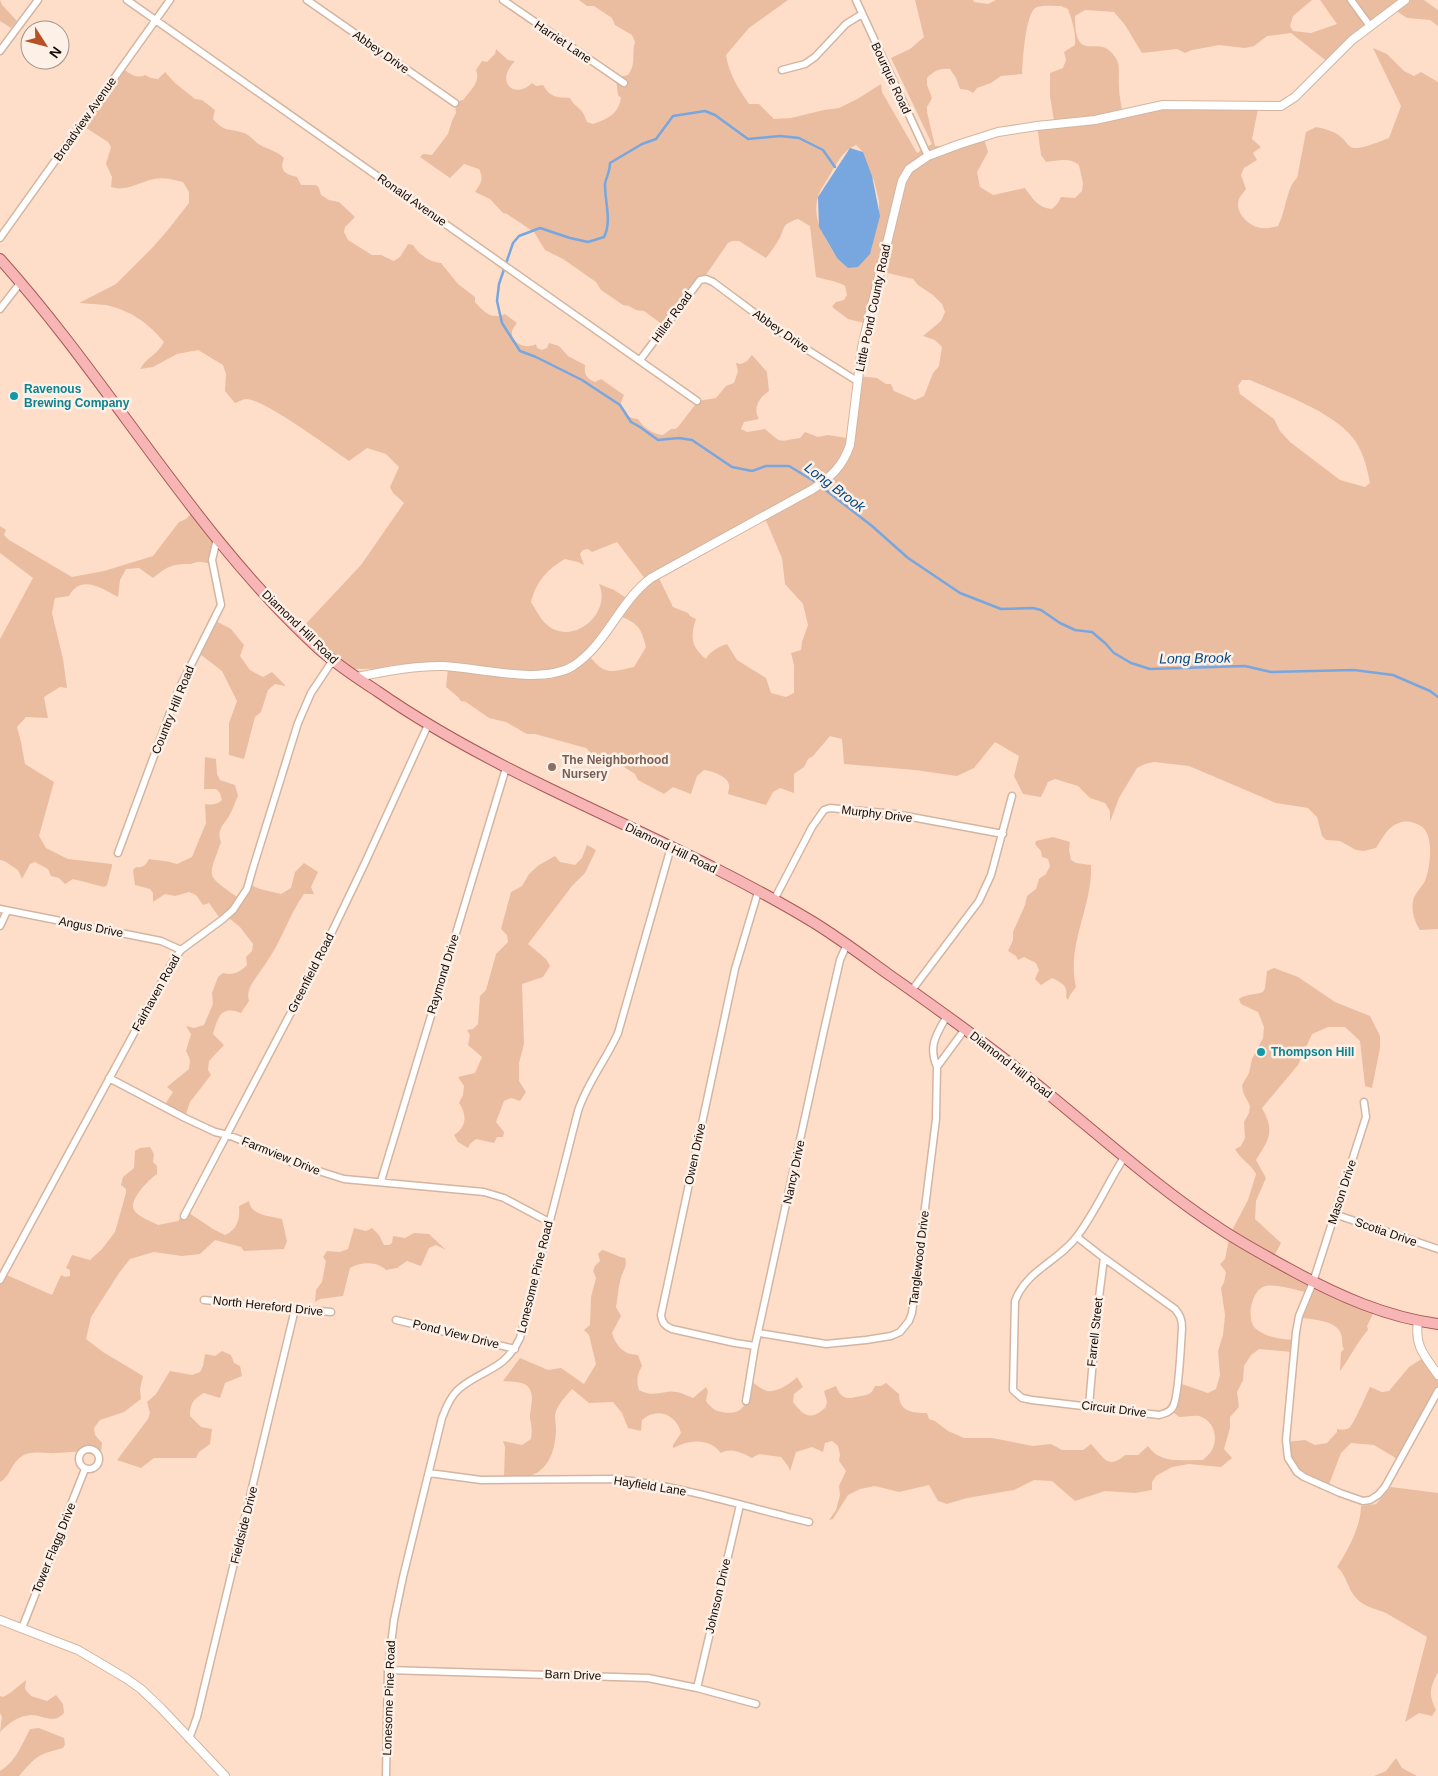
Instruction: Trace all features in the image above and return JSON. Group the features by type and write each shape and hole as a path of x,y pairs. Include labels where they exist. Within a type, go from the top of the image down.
{"main road":[{"name":"Diamond Hill Road","path":"0,259 21,282 70,344 217,539 282,613 333,660 357,678 428,725 506,768 671,847 774,900 847,944 912,990 1027,1077 1162,1187 1219,1228 1313,1282 1383,1312 1418,1322 1438,1324"}],"street":[{"path":"0,51 38,0"},
{"name":"Ronald Avenue","path":"127,0 697,401"},
{"name":"Broadview Avenue","path":"0,238 170,0"},
{"name":"Abbey Drive","path":"306,0 455,103"},
{"name":"Harriet Lane","path":"503,0 624,83"},
{"name":"Bourque Road","path":"856,0 928,156"},
{"path":"1351,0 1370,26"},
{"name":"Little Pond County Road","path":"357,678 408,668 443,666 528,675 544,675 567,669 592,650 634,592 651,578 813,489 834,474 846,457 850,445 862,347 902,181 909,169 928,156 998,132 1095,120 1163,105 1281,106 1295,97 1352,40 1405,0"},
{"path":"782,70 805,64 815,57 846,24 862,14"},
{"name":"Abbey Drive","path":"706,279 713,282 787,337 857,381"},
{"name":"Hiller Road","path":"640,360 700,280 706,279"},
{"path":"0,309 21,282"},
{"name":"Country Hill Road","path":"118,853 178,691 221,605 212,560 217,539"},
{"name":"Fairhaven Road","path":"0,1280 3,1270 181,950 224,919 244,895 298,723 311,693 333,660"},
{"name":"Greenfield Road","path":"184,1216 228,1135 239,1108 297,1002 338,921 428,725"},
{"name":"Raymond Drive","path":"381,1181 506,768"},
{"path":"912,990 979,901 991,875 1012,796"},
{"name":"Murphy Drive","path":"774,900 812,827 824,810 830,808 895,814 1003,834"},
{"name":"Lonesome Pine Road","path":"386,1776 388,1670 394,1620 442,1418 453,1395 459,1388 501,1363 515,1349 520,1338 582,1097 612,1047 624,1016 671,847"},
{"name":"Owen Drive","path":"755,1346 672,1329 665,1326 661,1315 735,969 758,892"},
{"name":"Angus Drive","path":"0,910 161,941 181,950"},
{"path":"0,926 7,911"},
{"name":"Nancy Drive","path":"746,1401 755,1346 824,1030 840,960 847,944"},
{"name":"Tanglewood Drive","path":"759,1332 799,1341 836,1344 891,1336 900,1332 905,1327 912,1313 935,1134 937,1104 936,1067 932,1057 934,1040 947,1016"},
{"path":"936,1067 964,1029"},
{"name":"Farmview Drive","path":"109,1078 184,1118 215,1132 228,1135 271,1152 293,1163 344,1178 484,1192 504,1198 549,1222"},
{"name":"Mason Drive","path":"1364,1102 1366,1116 1313,1282 1299,1316 1291,1381 1286,1451 1288,1458 1297,1472 1304,1477 1340,1493 1363,1501 1370,1500 1385,1487 1438,1391"},
{"name":"Circuit Drive","path":"1077,1236 1104,1258 1175,1309 1182,1319 1176,1394 1172,1408 1167,1413 1159,1414 1022,1398 1013,1390 1015,1301 1017,1295 1028,1279 1077,1236 1125,1156"},
{"name":"Scotia Drive","path":"1334,1214 1438,1249"},
{"name":"Farrell Street","path":"1089,1406 1097,1312 1104,1258"},
{"name":"North Hereford Drive","path":"204,1300 332,1312"},
{"name":"Fieldside Drive","path":"189,1739 197,1717 295,1309"},
{"name":"Pond View Drive","path":"396,1320 515,1349"},
{"path":"1418,1322 1416,1332 1418,1344 1438,1375"},
{"name":"Tower Flagg Drive","path":"22,1628 86,1469"},
{"name":"Hayfield Lane","path":"428,1473 481,1480 614,1479 634,1481 676,1489 809,1522"},
{"name":"Johnson Drive","path":"697,1688 740,1505"},
{"path":"0,1620 78,1650 112,1669 150,1698 225,1776"},
{"name":"Barn Drive","path":"388,1670 629,1676 697,1688 756,1704"}],"shaded area":[{"path":"0,0 2,5 17,21 11,28 0,21"},
{"path":"579,0 788,0 749,28 726,55 734,81 749,104 759,104 774,119 791,118 839,108 881,84 882,92 917,153 932,144 891,58 910,49 924,37 915,0 973,0 974,2 988,4 996,0 1312,0 1293,16 1290,26 1293,31 1311,33 1337,24 1320,0 1424,0 1438,10 1438,26 1430,20 1407,18 1392,8 1329,63 1291,33 1267,36 1254,46 1245,48 1219,45 1185,53 1177,49 1142,53 1125,25 1114,12 1085,10 1075,16 1076,31 1082,44 1106,48 1117,61 1122,110 1161,104 1258,109 1252,139 1261,147 1253,153 1257,160 1244,168 1241,175 1246,189 1238,204 1241,214 1248,222 1262,228 1278,226 1281,220 1288,194 1293,182 1297,178 1306,132 1316,127 1330,131 1354,148 1389,138 1401,106 1373,48 1387,54 1404,71 1414,76 1421,72 1438,82 1438,929 1420,930 1414,916 1413,901 1425,881 1430,844 1425,830 1413,823 1402,822 1392,827 1376,848 1364,851 1356,850 1340,841 1326,840 1322,836 1317,817 1308,808 1276,803 1189,766 1154,762 1137,768 1119,798 1110,822 1110,811 1105,803 1090,798 1078,786 1055,779 1048,782 1041,797 1023,794 1014,776 1019,756 995,742 974,768 957,776 915,770 844,764 842,739 830,736 813,756 808,759 804,767 794,774 794,793 780,788 773,792 766,805 728,794 729,786 726,779 704,770 697,776 691,794 673,787 664,794 638,780 635,774 619,764 609,764 602,760 592,759 591,753 586,748 535,734 527,734 506,722 489,718 466,702 461,701 446,687 448,668 349,669 301,629 361,565 404,503 393,493 390,487 399,467 386,454 367,448 349,461 282,415 267,407 246,399 235,403 225,391 226,374 223,365 198,350 177,354 153,367 140,369 159,350 164,342 158,335 132,314 106,305 79,303 116,284 153,247 189,203 189,192 183,182 158,178 128,187 111,187 112,177 106,164 111,147 108,142 80,124 118,67 138,77 145,75 158,79 165,72 195,99 202,100 215,110 213,119 221,126 246,134 260,145 278,153 284,158 282,166 284,171 289,175 297,177 301,185 316,185 321,195 329,200 339,202 355,217 345,227 344,232 348,240 372,255 381,255 394,261 400,257 408,244 413,245 425,257 441,263 458,284 475,297 475,302 485,312 496,316 505,314 517,323 512,333 513,338 518,344 529,346 536,344 537,348 542,350 547,348 549,343 559,346 568,356 585,365 586,376 595,382 601,379 624,395 620,405 625,414 638,419 652,432 663,435 671,429 675,429 698,401 716,398 726,386 734,383 738,371 736,363 741,364 747,361 752,355 767,372 769,391 758,403 756,411 759,419 744,422 741,429 747,432 765,429 781,441 800,438 805,432 818,437 828,435 847,438 857,376 877,378 886,384 891,384 894,391 915,400 924,396 933,373 939,366 942,347 935,340 923,336 941,321 945,312 942,304 913,279 879,271 864,323 848,319 832,307 836,302 844,300 847,295 845,286 816,277 810,226 798,219 785,225 778,241 766,258 739,241 728,243 703,279 663,325 644,311 623,305 601,290 596,282 563,259 545,250 534,232 503,213 490,199 475,192 481,181 479,169 464,164 450,178 420,157 423,154 432,155 448,134 456,113 455,102 463,100 472,90 477,78 476,70 482,61 487,62 495,54 496,49 508,60 515,61 506,76 509,86 514,89 526,88 532,83 536,86 543,85 554,96 570,98 581,110 587,122 593,124 615,112 621,98 618,95 616,78 628,75 631,70 635,42 632,35 615,25 612,18 594,6 587,6","holes":["1061,6 1068,9 1074,31 1075,45 1064,52 1066,60 1063,68 1050,73 1050,96 1054,121 1037,125 1041,155 1046,162 1067,160 1079,165 1083,184 1082,191 1075,198 1061,197 1052,209 1039,205 1025,188 993,195 980,187 977,172 988,152 983,135 949,146 935,146 927,112 927,107 932,98 927,85 927,78 937,70 950,69 960,89 973,93 977,88 991,83 1001,76 1022,74 1025,37 1030,17 1033,10 1037,7","856,145 863,152 879,201 879,217 837,258 821,229 816,214 816,205 822,188 838,161 848,150","1242,380 1250,380 1323,413 1336,422 1356,442 1365,462 1370,483 1365,487 1340,480 1290,442 1280,431 1274,419 1240,394 1238,386","764,516 782,558 785,584 803,604 808,625 801,650 791,653 794,665 794,693 786,697 771,693 766,678 737,660 727,644 715,650 706,659 697,650 693,641 696,619 688,613 673,607 657,574","617,542 646,580 628,599 614,590 599,584 602,594 601,604 591,621 573,631 563,632 549,627 531,602 539,582 548,572 565,559 584,565 580,554 583,550 588,549 592,552","617,615 634,623 640,630 646,647 634,667 612,671 602,669 587,653"]},
{"path":"194,511 219,542 209,556 210,564 199,562 174,565 153,578 139,568 126,569 120,580 118,597 98,587 85,584 74,589 69,596 55,598 52,613 63,659 67,688 60,687 44,697 48,718 26,717 17,727 25,764 54,782 39,836 46,848 68,859 112,864 112,866 107,885 104,887 73,879 65,884 59,878 51,876 48,869 35,862 30,864 22,879 18,870 0,860 0,639 33,578 0,553 0,526 6,530 4,535 9,540 72,577 104,571 153,556 179,522 186,519"},
{"path":"212,619 231,629 244,645 240,656 250,670 263,677 272,672 286,686 275,684 268,690 261,712 255,717 244,759 229,755 229,723 237,701 222,671 196,651"},
{"path":"205,757 216,759 217,774 220,780 235,785 238,796 220,830 221,842 212,870 214,879 237,897 240,897 246,883 260,889 281,894 291,888 295,872 304,863 318,872 311,887 314,894 304,894 294,910 273,952 251,986 248,993 249,1001 241,1013 229,1011 221,1014 213,1034 224,1045 209,1061 208,1070 211,1075 190,1102 185,1117 164,1106 173,1092 167,1087 189,1069 190,1060 186,1051 191,1034 186,1026 194,1028 204,1025 213,1004 212,993 218,977 223,973 230,974 242,970 247,965 246,957 252,951 253,944 240,927 225,915 219,917 209,903 203,905 196,895 189,892 175,896 165,894 153,902 153,893 150,889 135,885 133,870 136,867 144,866 149,859 177,864 192,857 206,823 205,804 214,804 222,800 220,793 216,789 204,789"},
{"path":"1053,837 1070,842 1071,860 1076,863 1091,865 1091,880 1074,956 1076,987 1068,1000 1065,987 1061,983 1052,978 1041,985 1035,979 1039,970 1036,963 1024,957 1018,960 1016,956 1008,951 1027,896 1036,889 1039,879 1046,874 1050,866 1048,859 1042,857 1041,851 1035,844 1036,841"},
{"path":"587,845 596,850 585,873 572,886 528,944 546,959 550,966 543,977 522,984 524,1044 519,1063 519,1081 526,1092 520,1101 511,1098 504,1101 496,1122 504,1132 503,1137 497,1137 494,1143 476,1139 468,1148 458,1142 454,1135 461,1128 464,1120 462,1107 459,1103 463,1095 464,1086 458,1077 475,1073 482,1057 468,1045 470,1035 467,1030 473,1029 478,1024 480,996 486,990 496,954 508,942 507,935 501,929 511,892 522,886 529,874 539,865 555,856 560,862 575,865 582,858"},
{"path":"1274,968 1298,977 1335,1002 1370,1016 1380,1036 1380,1048 1372,1088 1365,1086 1360,1041 1345,1027 1328,1027 1312,1034 1298,1065 1262,1108 1268,1123 1269,1135 1256,1160 1266,1178 1256,1201 1255,1219 1281,1243 1273,1258 1375,1310 1367,1326 1368,1330 1340,1371 1341,1352 1344,1349 1342,1336 1338,1329 1328,1323 1297,1317 1306,1294 1305,1292 1266,1286 1257,1292 1251,1312 1253,1325 1260,1332 1269,1336 1293,1340 1291,1352 1259,1349 1251,1355 1244,1366 1243,1380 1237,1392 1239,1407 1230,1417 1230,1428 1224,1449 1232,1458 1221,1467 1189,1464 1172,1467 1156,1476 1152,1482 1152,1490 1135,1493 1105,1491 1075,1501 1052,1481 1034,1480 1014,1490 967,1498 947,1504 938,1501 929,1485 899,1492 875,1486 860,1489 848,1495 833,1519 829,1520 836,1510 840,1495 839,1486 846,1471 839,1461 838,1446 832,1441 825,1443 823,1452 812,1447 796,1452 790,1471 781,1457 759,1454 752,1458 733,1451 721,1453 711,1444 705,1442 686,1443 673,1448 681,1433 675,1421 665,1414 654,1414 642,1420 641,1431 628,1428 622,1413 613,1402 589,1403 572,1389 556,1411 555,1441 549,1460 536,1473 528,1477 506,1478 504,1476 505,1447 503,1441 522,1445 531,1439 530,1416 532,1397 529,1388 521,1383 503,1381 520,1358 548,1370 561,1368 584,1384 596,1364 589,1335 584,1330 590,1325 591,1297 596,1278 593,1271 600,1261 598,1254 602,1250 625,1258 626,1261 620,1281 616,1307 621,1316 612,1333 621,1349 633,1355 638,1355 642,1366 637,1380 639,1390 645,1393 654,1394 672,1391 693,1398 706,1387 708,1391 706,1401 709,1405 717,1411 730,1413 736,1412 744,1405 749,1380 767,1391 771,1391 784,1387 797,1377 803,1387 794,1394 793,1402 801,1411 811,1416 825,1408 827,1402 824,1391 836,1386 841,1395 846,1398 852,1398 868,1394 872,1392 875,1386 881,1386 886,1383 899,1394 901,1405 904,1408 912,1412 927,1413 929,1419 964,1438 992,1438 1033,1446 1051,1444 1062,1450 1083,1450 1091,1444 1109,1462 1119,1460 1125,1455 1138,1455 1148,1446 1153,1452 1166,1459 1203,1460 1213,1448 1215,1438 1211,1424 1199,1416 1179,1417 1167,1407 1172,1399 1176,1382 1208,1393 1216,1389 1220,1375 1218,1351 1223,1335 1225,1315 1221,1288 1226,1272 1220,1264 1225,1259 1230,1234 1248,1200 1256,1174 1235,1149 1241,1146 1245,1138 1244,1122 1249,1113 1250,1106 1243,1092 1242,1085 1263,1038 1264,1027 1258,1012 1241,1004 1239,999 1263,992 1267,971"},
{"path":"150,1147 154,1154 153,1162 157,1166 157,1174 149,1180 134,1201 134,1210 138,1215 158,1225 178,1221 186,1211 225,1235 233,1230 237,1223 239,1206 249,1201 253,1210 267,1216 282,1219 287,1241 284,1249 244,1251 241,1247 215,1240 200,1254 182,1256 154,1252 130,1259 91,1317 86,1339 103,1352 143,1376 140,1389 141,1399 124,1412 100,1420 94,1428 95,1435 102,1443 101,1454 73,1452 26,1454 15,1462 6,1477 0,1482 0,1272 52,1295 61,1275 65,1277 70,1276 70,1270 66,1268 72,1255 90,1260 102,1249 115,1232 126,1193 126,1189 121,1185 123,1177 134,1168 135,1151 140,1148"},
{"path":"354,1228 366,1231 372,1228 379,1235 384,1245 392,1243 393,1236 405,1238 414,1233 429,1234 446,1250 436,1245 429,1248 421,1266 407,1261 397,1268 386,1270 373,1264 354,1266 350,1268 343,1296 320,1299 315,1302 316,1290 322,1282 326,1261 323,1257 327,1251 340,1252 348,1249"},
{"path":"222,1351 231,1355 234,1363 240,1366 242,1376 225,1383 220,1398 204,1393 200,1395 193,1402 190,1412 190,1416 201,1427 212,1429 210,1444 199,1452 196,1458 154,1458 141,1468 117,1460 148,1419 150,1413 147,1402 156,1394 170,1371 192,1375 200,1372 205,1354 215,1356"},
{"path":"1423,1358 1438,1375 1438,1393 1399,1460 1374,1445 1351,1443 1341,1453 1328,1487 1292,1467 1286,1442 1305,1440 1315,1445 1327,1443 1337,1432 1337,1429 1349,1428 1370,1387 1382,1392 1389,1391 1409,1367"},
{"path":"1391,1487 1438,1493 1438,1672 1431,1691 1436,1710 1432,1716 1419,1713 1405,1722 1427,1637 1386,1613 1360,1602 1337,1567 1356,1530 1361,1506 1376,1504"},
{"path":"26,1680 25,1689 31,1696 47,1701 56,1695 63,1704 64,1713 60,1717 52,1719 36,1715 18,1718 0,1732 2,1717 0,1713 0,1696 3,1697 10,1693"},
{"path":"39,1728 64,1738 65,1744 63,1748 38,1757 19,1776 0,1776 0,1771 15,1757 30,1729"},
{"path":"1396,1758 1402,1768 1417,1776 1374,1776 1386,1771"}],"water":[{"path":"850,148 863,152 872,176 880,216 870,254 858,267 848,268 837,258 819,227 818,197"}],"waterway":[{"name":"Long Brook","path":"835,167 823,150 799,138 780,136 748,139 715,115 705,111 673,116 656,139 642,144 610,163 605,185 608,225 604,237 588,242 540,228 519,236 513,243 499,284 497,301 502,323 520,351 582,380 620,405 631,422 658,440 679,438 692,440 732,467 752,471 766,466 789,466 814,481 872,526 908,558 960,593 1001,609 1033,608 1041,610 1060,623 1075,630 1092,632 1114,653 1131,663 1150,669 1245,666 1271,672 1354,670 1393,675 1430,691 1438,697"}],"place":[{"name":"Ravenous Brewing Company","path":"14,396"},
{"name":"The Neighborhood Nursery","path":"552,767"},
{"name":"Thompson Hill","path":"1261,1052"}]}
